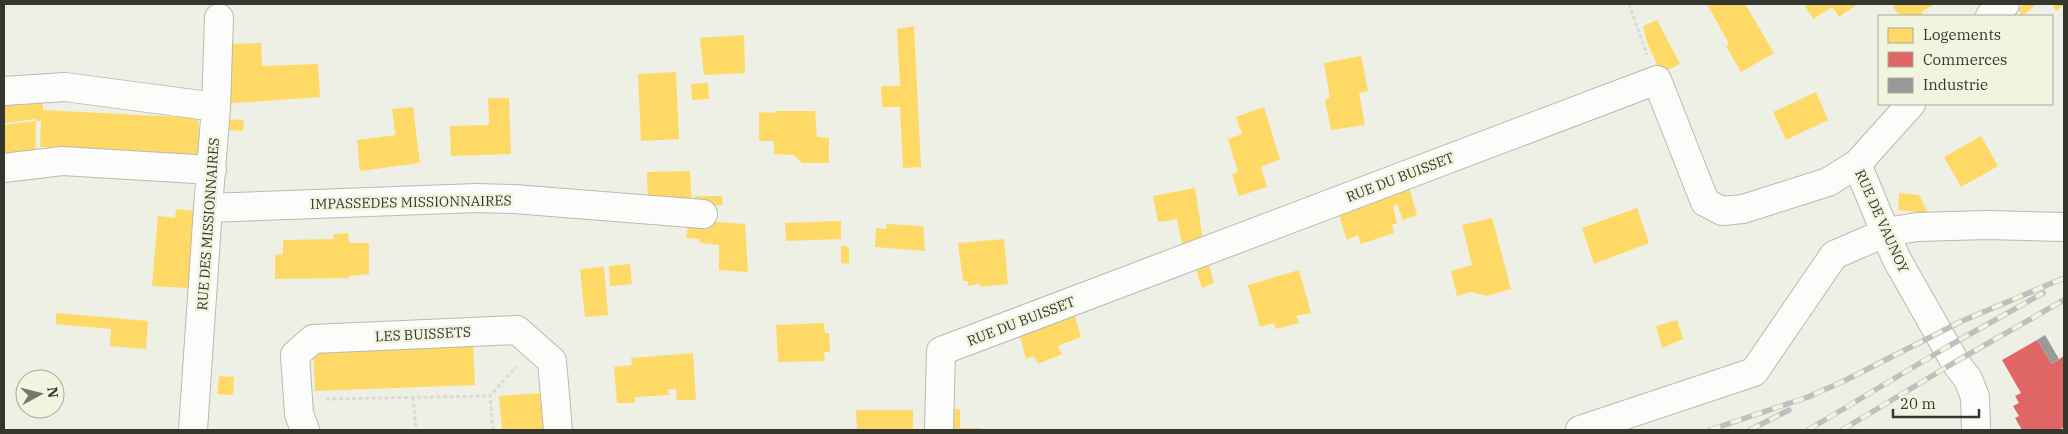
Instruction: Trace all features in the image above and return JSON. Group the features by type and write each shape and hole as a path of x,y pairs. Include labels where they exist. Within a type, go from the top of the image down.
{"street":[{"path":"1991,15 2005,4"},
{"name":"RUE DES MISSIONNAIRES","path":"193,430 212,170 220,18"},
{"path":"1657,80 1705,202 1722,211 1743,209 1828,182 1857,164"},
{"name":"RUE DU BUISSET","path":"939,430 941,351 1657,80"},
{"path":"4,91 65,87 216,108"},
{"name":"RUE DE VAUNOY","path":"1910,105 1857,164 1887,232 1896,258 1955,362 1968,379 1975,397 1976,430"},
{"path":"4,168 62,161 212,170"},
{"name":"IMPASSEDES MISSIONNAIRES","path":"208,208 505,198 703,214"},
{"path":"1580,430 1754,372 1834,255 1887,232 1917,227 1988,225 2064,227"},
{"name":"LES BUISSETS","path":"306,430 299,414 295,355 313,339 517,330 552,361 558,430"}],"path":[{"path":"1628,4 1657,80"},
{"path":"493,430 490,396 535,346"},
{"path":"298,400 490,396"},
{"path":"413,397 416,430"}],"building: Logements":[{"path":"1707,4 1745,4 1774,53 1741,72 1726,46 1729,44"},
{"path":"1804,4 1858,4 1839,17 1832,7 1813,19"},
{"path":"1892,4 1935,4 1921,12 1922,15 1898,15"},
{"path":"2024,4 2037,4 2023,15 2018,9"},
{"path":"2052,4 2064,4 2064,5 2056,11"},
{"path":"1657,20 1680,64 1661,73 1647,42 1643,26"},
{"path":"914,26 921,167 903,168 900,107 882,107 881,86 900,86 897,29"},
{"path":"744,35 745,73 704,75 700,38"},
{"path":"261,43 262,66 318,64 320,97 222,104 231,44"},
{"path":"1361,56 1368,91 1359,93 1365,125 1331,130 1325,100 1330,98 1324,63"},
{"path":"676,72 679,139 641,141 638,74"},
{"path":"708,83 709,99 692,100 691,84"},
{"path":"1816,92 1828,120 1786,140 1773,112"},
{"path":"43,98 43,110 198,118 199,156 40,147 41,121 36,121 36,119 4,123 4,103"},
{"path":"488,98 509,98 511,154 451,156 450,126 489,125"},
{"path":"413,107 420,163 360,171 357,140 395,135 392,109"},
{"path":"1264,107 1280,159 1261,167 1267,187 1239,196 1232,174 1238,172 1228,139 1242,134 1236,117"},
{"path":"775,111 815,111 817,137 829,138 829,163 802,163 794,155 774,154 774,141 759,141 759,112 774,113"},
{"path":"221,119 244,120 243,131 220,129"},
{"path":"36,121 35,156 4,159 4,125"},
{"path":"1981,136 1998,166 1961,187 1944,157"},
{"path":"690,171 692,207 648,203 647,172"},
{"path":"1408,184 1417,215 1403,220 1397,204 1393,207 1397,223 1392,225 1394,233 1361,244 1358,235 1347,240 1337,209"},
{"path":"1195,188 1204,247 1184,254 1177,219 1158,222 1153,196"},
{"path":"1899,193 1919,195 1928,213 1898,210"},
{"path":"695,196 722,196 723,205 696,207"},
{"path":"1637,208 1649,243 1594,264 1582,228"},
{"path":"176,209 194,211 188,288 152,286 158,216 175,218"},
{"path":"1492,218 1511,289 1487,296 1471,292 1457,296 1451,271 1472,265 1462,225"},
{"path":"689,220 745,224 748,272 719,270 719,245 700,243 699,239 686,238"},
{"path":"841,221 841,239 786,241 785,223"},
{"path":"887,224 923,226 925,251 875,247 876,228 886,229"},
{"path":"348,233 349,243 369,243 369,274 349,276 349,278 275,279 275,255 283,254 283,240 334,239 333,234"},
{"path":"1004,239 1008,284 981,287 979,284 968,286 968,281 963,281 958,243"},
{"path":"841,246 849,247 849,264 841,263"},
{"path":"1207,258 1214,283 1202,288 1194,263"},
{"path":"630,264 632,284 610,286 609,266"},
{"path":"604,267 608,315 585,317 580,269"},
{"path":"1299,270 1311,313 1296,316 1299,323 1276,329 1274,323 1260,327 1248,285"},
{"path":"1072,307 1081,337 1058,346 1062,354 1038,364 1034,356 1026,359 1018,328"},
{"path":"56,313 148,321 146,349 110,346 111,329 56,324"},
{"path":"1677,320 1683,339 1662,348 1656,326"},
{"path":"824,323 825,333 829,333 830,352 824,352 825,361 778,362 776,325"},
{"path":"473,345 475,385 315,391 313,351"},
{"path":"693,353 696,400 677,400 676,389 668,389 669,395 635,397 635,403 617,403 614,367 632,365 631,358"},
{"path":"219,376 234,377 233,395 217,394"},
{"path":"540,393 543,430 502,430 499,396"},
{"path":"946,409 960,409 960,428 981,428 981,430 946,430"},
{"path":"856,410 913,410 913,430 857,430"}],"building: Commerces":[{"path":"2037,340 2052,364 2064,356 2064,427 2058,430 2022,430 2015,418 2019,416 2013,406 2019,403 2015,396 2021,393 2002,360"}],"building: Industrie":[{"path":"2045,335 2059,359 2052,364 2037,340"}],"railway":[{"path":"1710,430 1808,397 1844,381 1962,321 2064,278"},
{"path":"1808,430 1947,347 2043,293"},
{"path":"1842,430 1955,362 2064,300"},
{"path":"1750,430 1789,410"}]}
